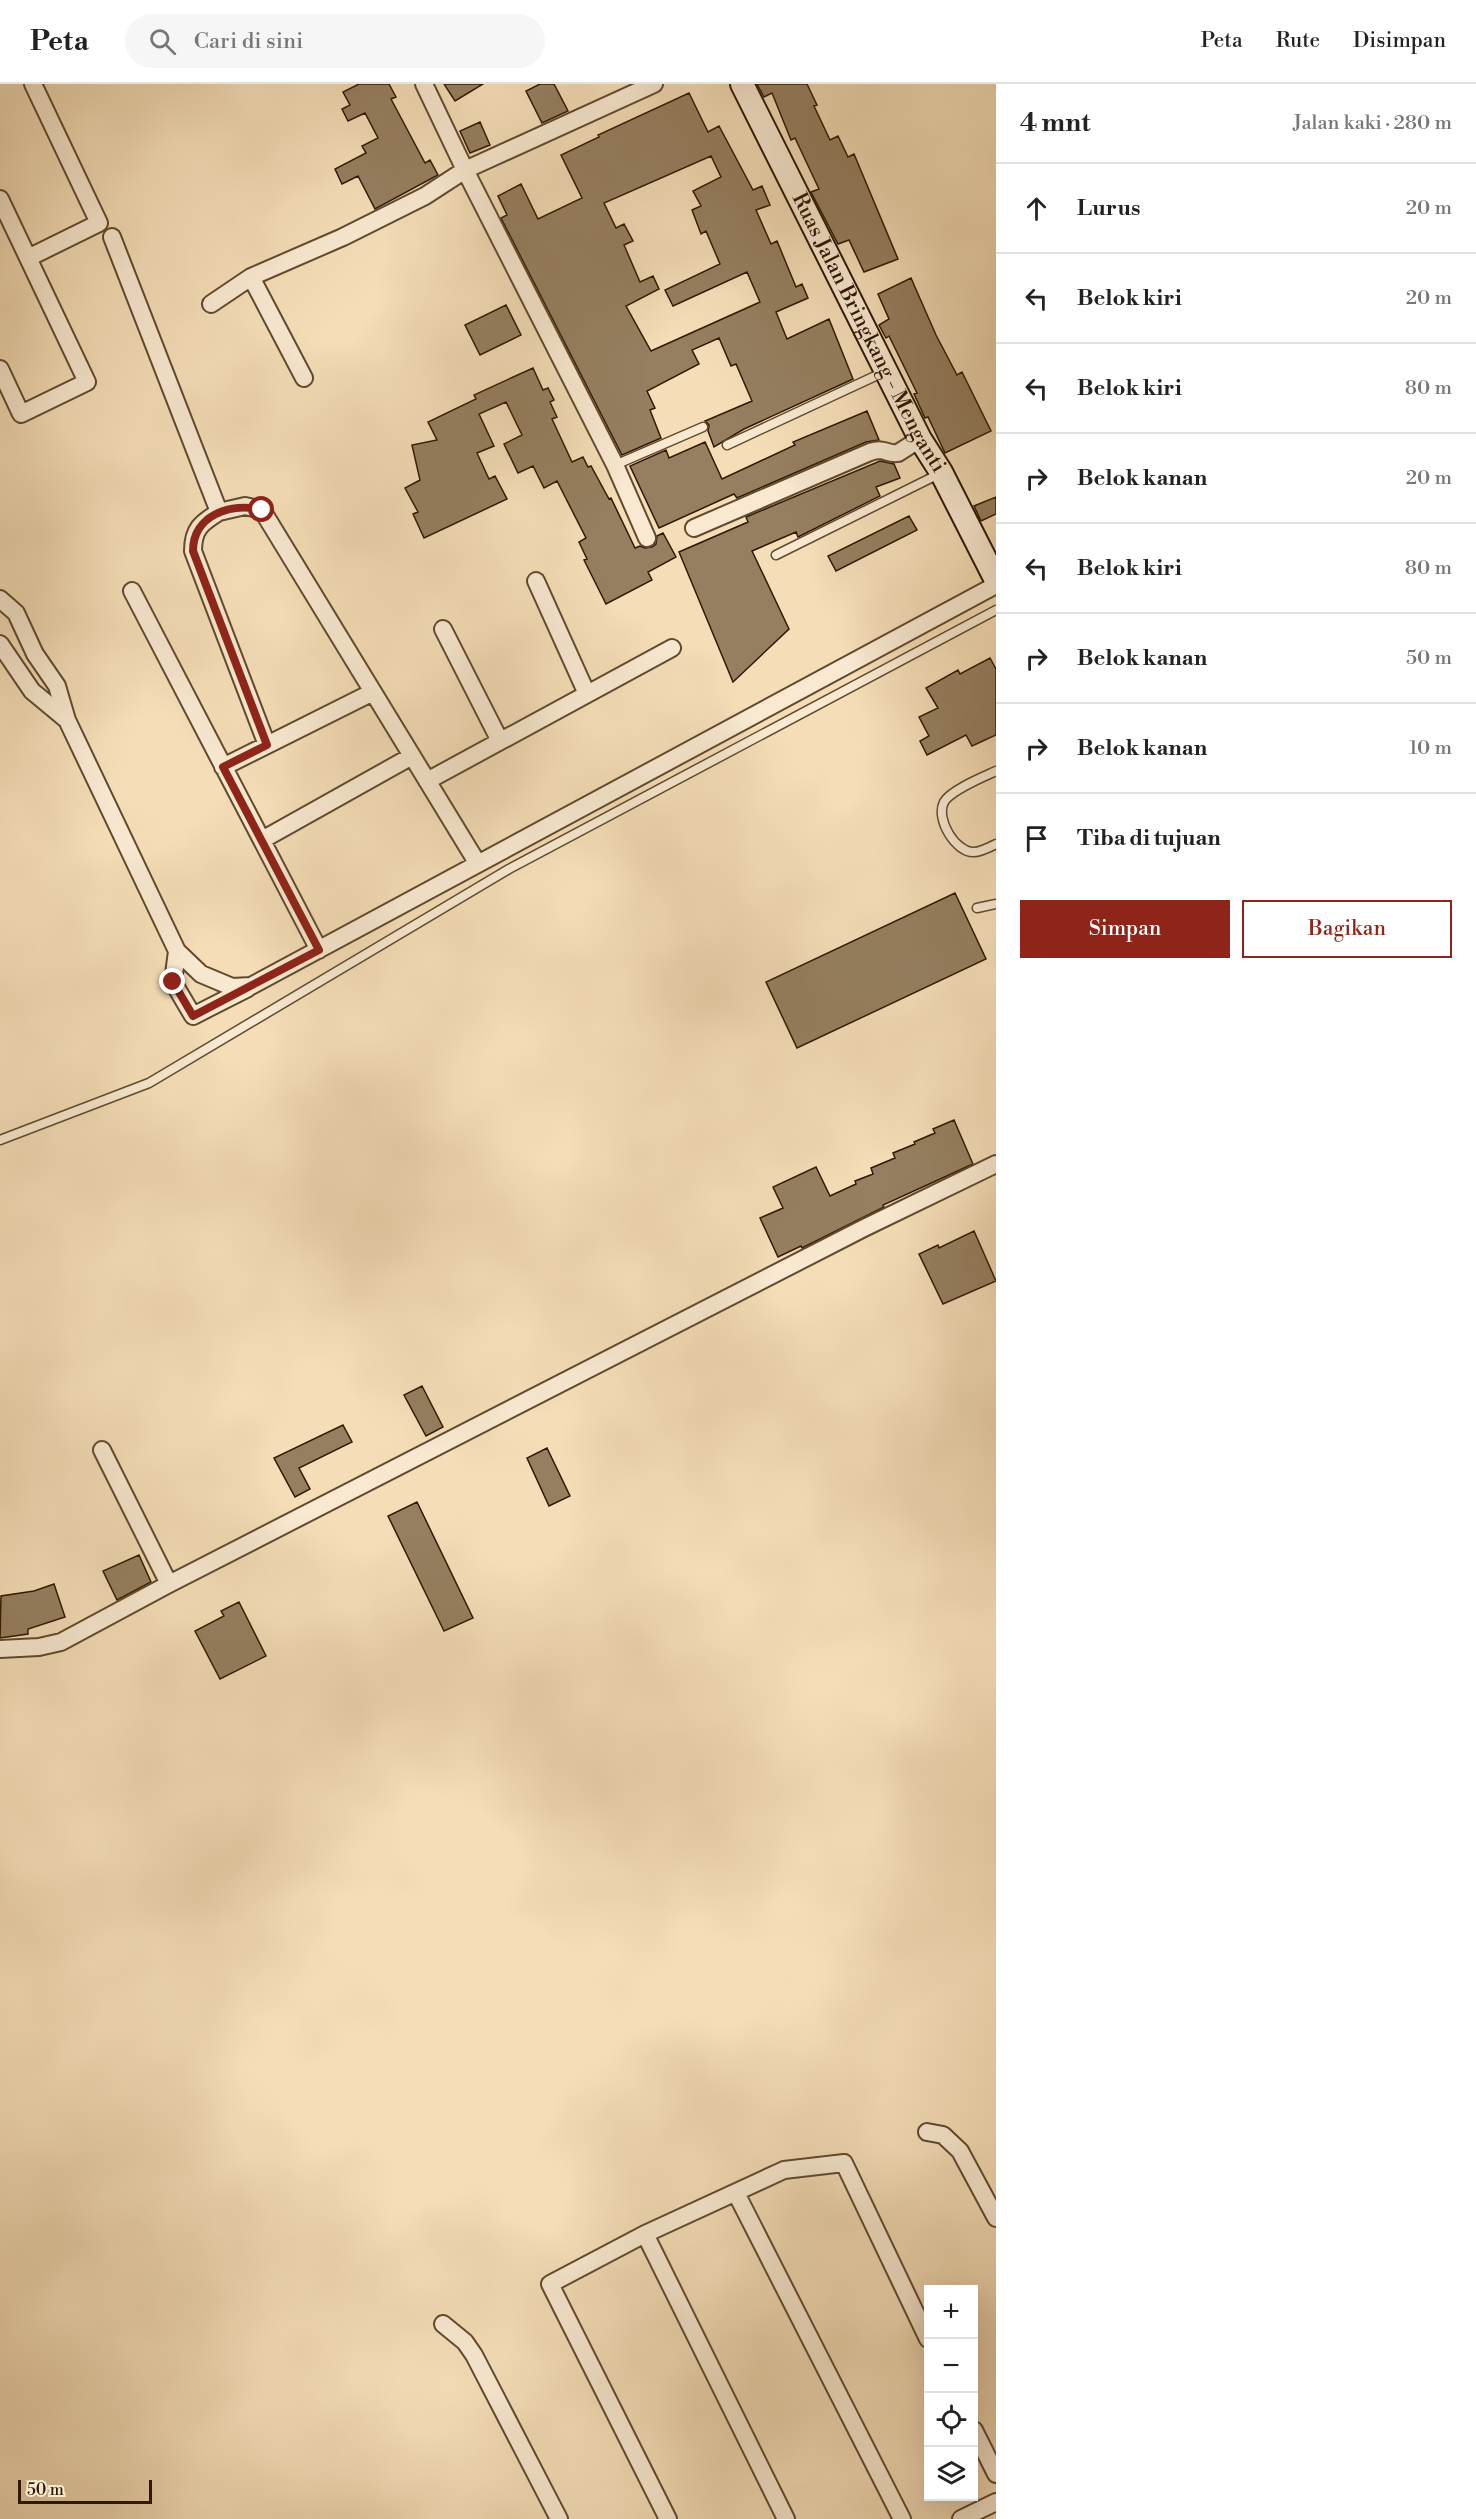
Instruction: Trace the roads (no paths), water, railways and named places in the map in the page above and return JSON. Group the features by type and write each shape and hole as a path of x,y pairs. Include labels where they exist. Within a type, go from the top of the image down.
{"main road":[{"name":"Ruas Jalan Bringkang - Menganti","path":"742,84 920,439 941,472 996,580"}],"street":[{"path":"28,258 99,223 33,84"},
{"path":"423,84 615,465 647,538"},
{"path":"211,304 251,277 343,237 424,196 465,170 654,84"},
{"path":"0,199 87,382 21,414 0,369"},
{"path":"112,237 219,512"},
{"path":"251,277 304,378"},
{"path":"694,528 870,452 884,449 894,454 898,453 920,439"},
{"path":"267,745 193,551 193,539 201,523 219,512 245,506 262,510 478,864"},
{"path":"536,581 586,694"},
{"path":"177,951 173,982 193,1016 996,585"},
{"path":"132,591 319,950"},
{"path":"0,599 16,613 35,654 57,686 68,720 177,951 201,974 232,987 251,986"},
{"path":"443,629 501,741"},
{"path":"0,644 32,691 68,720"},
{"path":"427,781 672,648"},
{"path":"223,767 373,692"},
{"path":"262,840 412,756"},
{"path":"0,1649 39,1647 61,1642 169,1584 864,1228 996,1164"},
{"path":"102,1450 169,1584"},
{"path":"927,2132 943,2135 955,2146 996,2218"},
{"path":"668,2519 550,2284 645,2234 784,2170 844,2163 924,2331"},
{"path":"736,2193 902,2519"},
{"path":"645,2234 786,2519"},
{"path":"443,2324 465,2342 474,2355 559,2519"},
{"path":"978,2438 996,2474"},
{"path":"962,2519 996,2502"}],"lane":[{"path":"727,445 887,370"},
{"path":"615,465 703,428"},
{"path":"776,555 941,472"},
{"path":"0,1140 149,1083 509,869 996,610"},
{"path":"996,771 955,792 944,802 942,814 948,832 961,849 974,852 996,844"},
{"path":"977,909 996,904"}]}
